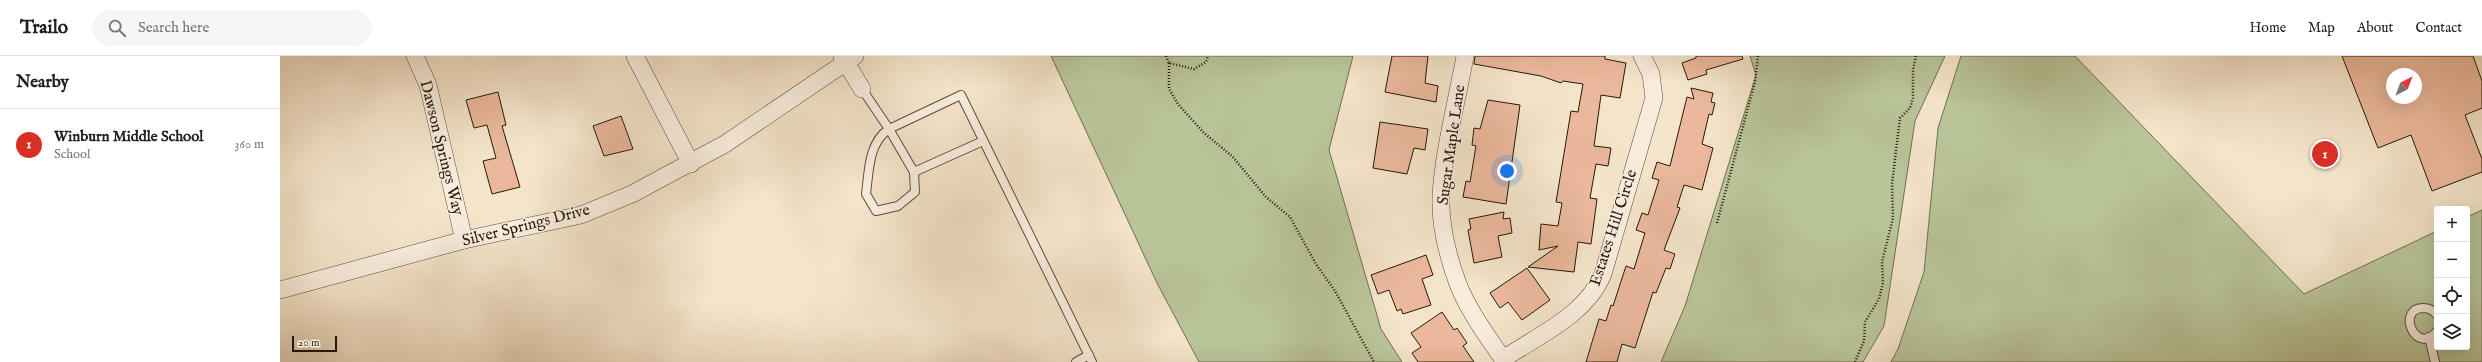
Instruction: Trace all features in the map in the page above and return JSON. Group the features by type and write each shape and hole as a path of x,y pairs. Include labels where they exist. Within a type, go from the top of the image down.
{"street":[{"name":"Dawson Springs Way","path":"415,56 428,85 464,240"},
{"path":"635,56 691,164"},
{"name":"Sugar Maple Lane","path":"1465,56 1441,198 1443,230 1458,284 1468,305 1504,360"},
{"name":"Estates Hill Circle","path":"1504,360 1573,313 1597,289 1604,274 1654,98 1651,74 1642,56"},
{"name":"Silver Springs Drive","path":"280,290 464,240 581,215 632,194 691,164 725,144 847,58"},
{"path":"847,58 862,89"}],"lane":[{"path":"862,89 888,129 914,172 915,192 898,206 876,211 866,194 872,152 882,133 888,129 961,95 1091,359 1076,362"},
{"path":"914,172 983,141"},
{"path":"2434,333 2429,337 2415,335 2410,327 2410,318 2416,310 2425,308 2435,314"},
{"path":"2429,337 2435,362"}],"path":[{"path":"1166,56 1169,64 1169,89 1178,104 1204,133 1232,156 1266,197 1290,217 1316,264 1335,291 1374,362"},
{"path":"1169,64 1194,69 1206,62 1208,56"},
{"path":"1717,223 1755,82 1758,56"},
{"path":"1855,362 1864,341 1865,322 1879,299 1883,283 1882,262 1893,218 1892,184 1900,118 1910,108 1914,98 1913,70 1916,56"}],"green space":[{"path":"1051,56 1353,56 1329,150 1381,329 1402,362 1199,362 1157,283"},
{"path":"1750,56 1945,56 1915,121 1884,326 1863,362 1661,362 1685,306 1756,75"},
{"path":"1961,56 2075,56 2304,294 2434,232 2434,350 2470,350 2470,216 2482,210 2482,362 1891,362 1898,349 1924,272 1938,128"}],"building":[{"path":"1392,56 1428,56 1425,83 1438,86 1436,102 1385,92"},
{"path":"1475,56 1605,56 1605,59 1626,63 1620,98 1601,95 1594,146 1611,148 1608,166 1596,164 1590,198 1597,199 1591,244 1578,242 1574,272 1528,267 1558,246 1539,250 1541,224 1558,226 1562,203 1556,202 1571,111 1578,112 1583,84 1563,81 1561,83 1541,76 1474,64"},
{"path":"1696,56 1742,56 1743,59 1706,70 1707,74 1688,80 1682,63 1696,58"},
{"path":"2342,56 2473,56 2482,81 2482,108 2465,115 2482,159 2482,172 2432,191 2411,135 2378,148"},
{"path":"1691,88 1713,93 1711,102 1715,103 1712,115 1709,114 1702,144 1713,148 1702,190 1684,185 1677,207 1680,208 1664,250 1675,254 1670,269 1666,268 1656,293 1653,292 1635,348 1622,344 1617,362 1586,362 1599,319 1606,321 1611,305 1613,306 1626,266 1634,269 1645,233 1636,230 1642,213 1648,215 1659,180 1652,178 1657,162 1670,166 1687,97 1694,99"},
{"path":"498,92 506,125 502,126 520,187 492,194 483,161 496,158 487,125 474,128 466,100"},
{"path":"1488,100 1520,105 1506,204 1463,197 1466,181 1470,182 1476,146 1472,145 1474,128 1480,129"},
{"path":"621,116 633,149 604,156 593,126"},
{"path":"1380,122 1428,129 1425,150 1414,148 1407,174 1373,168"},
{"path":"1504,212 1503,219 1510,218 1512,233 1498,236 1502,257 1474,263 1468,230 1471,229 1469,219"},
{"path":"1426,255 1433,275 1422,279 1431,305 1403,314 1401,309 1397,311 1389,290 1378,294 1371,275"},
{"path":"1527,268 1550,300 1522,320 1508,302 1500,308 1490,293"},
{"path":"1442,312 1454,330 1457,328 1467,343 1463,346 1474,362 1418,362 1412,353 1421,347 1411,333"}],"place":[{"name":"Winburn Middle School","path":"2325,154"}]}
